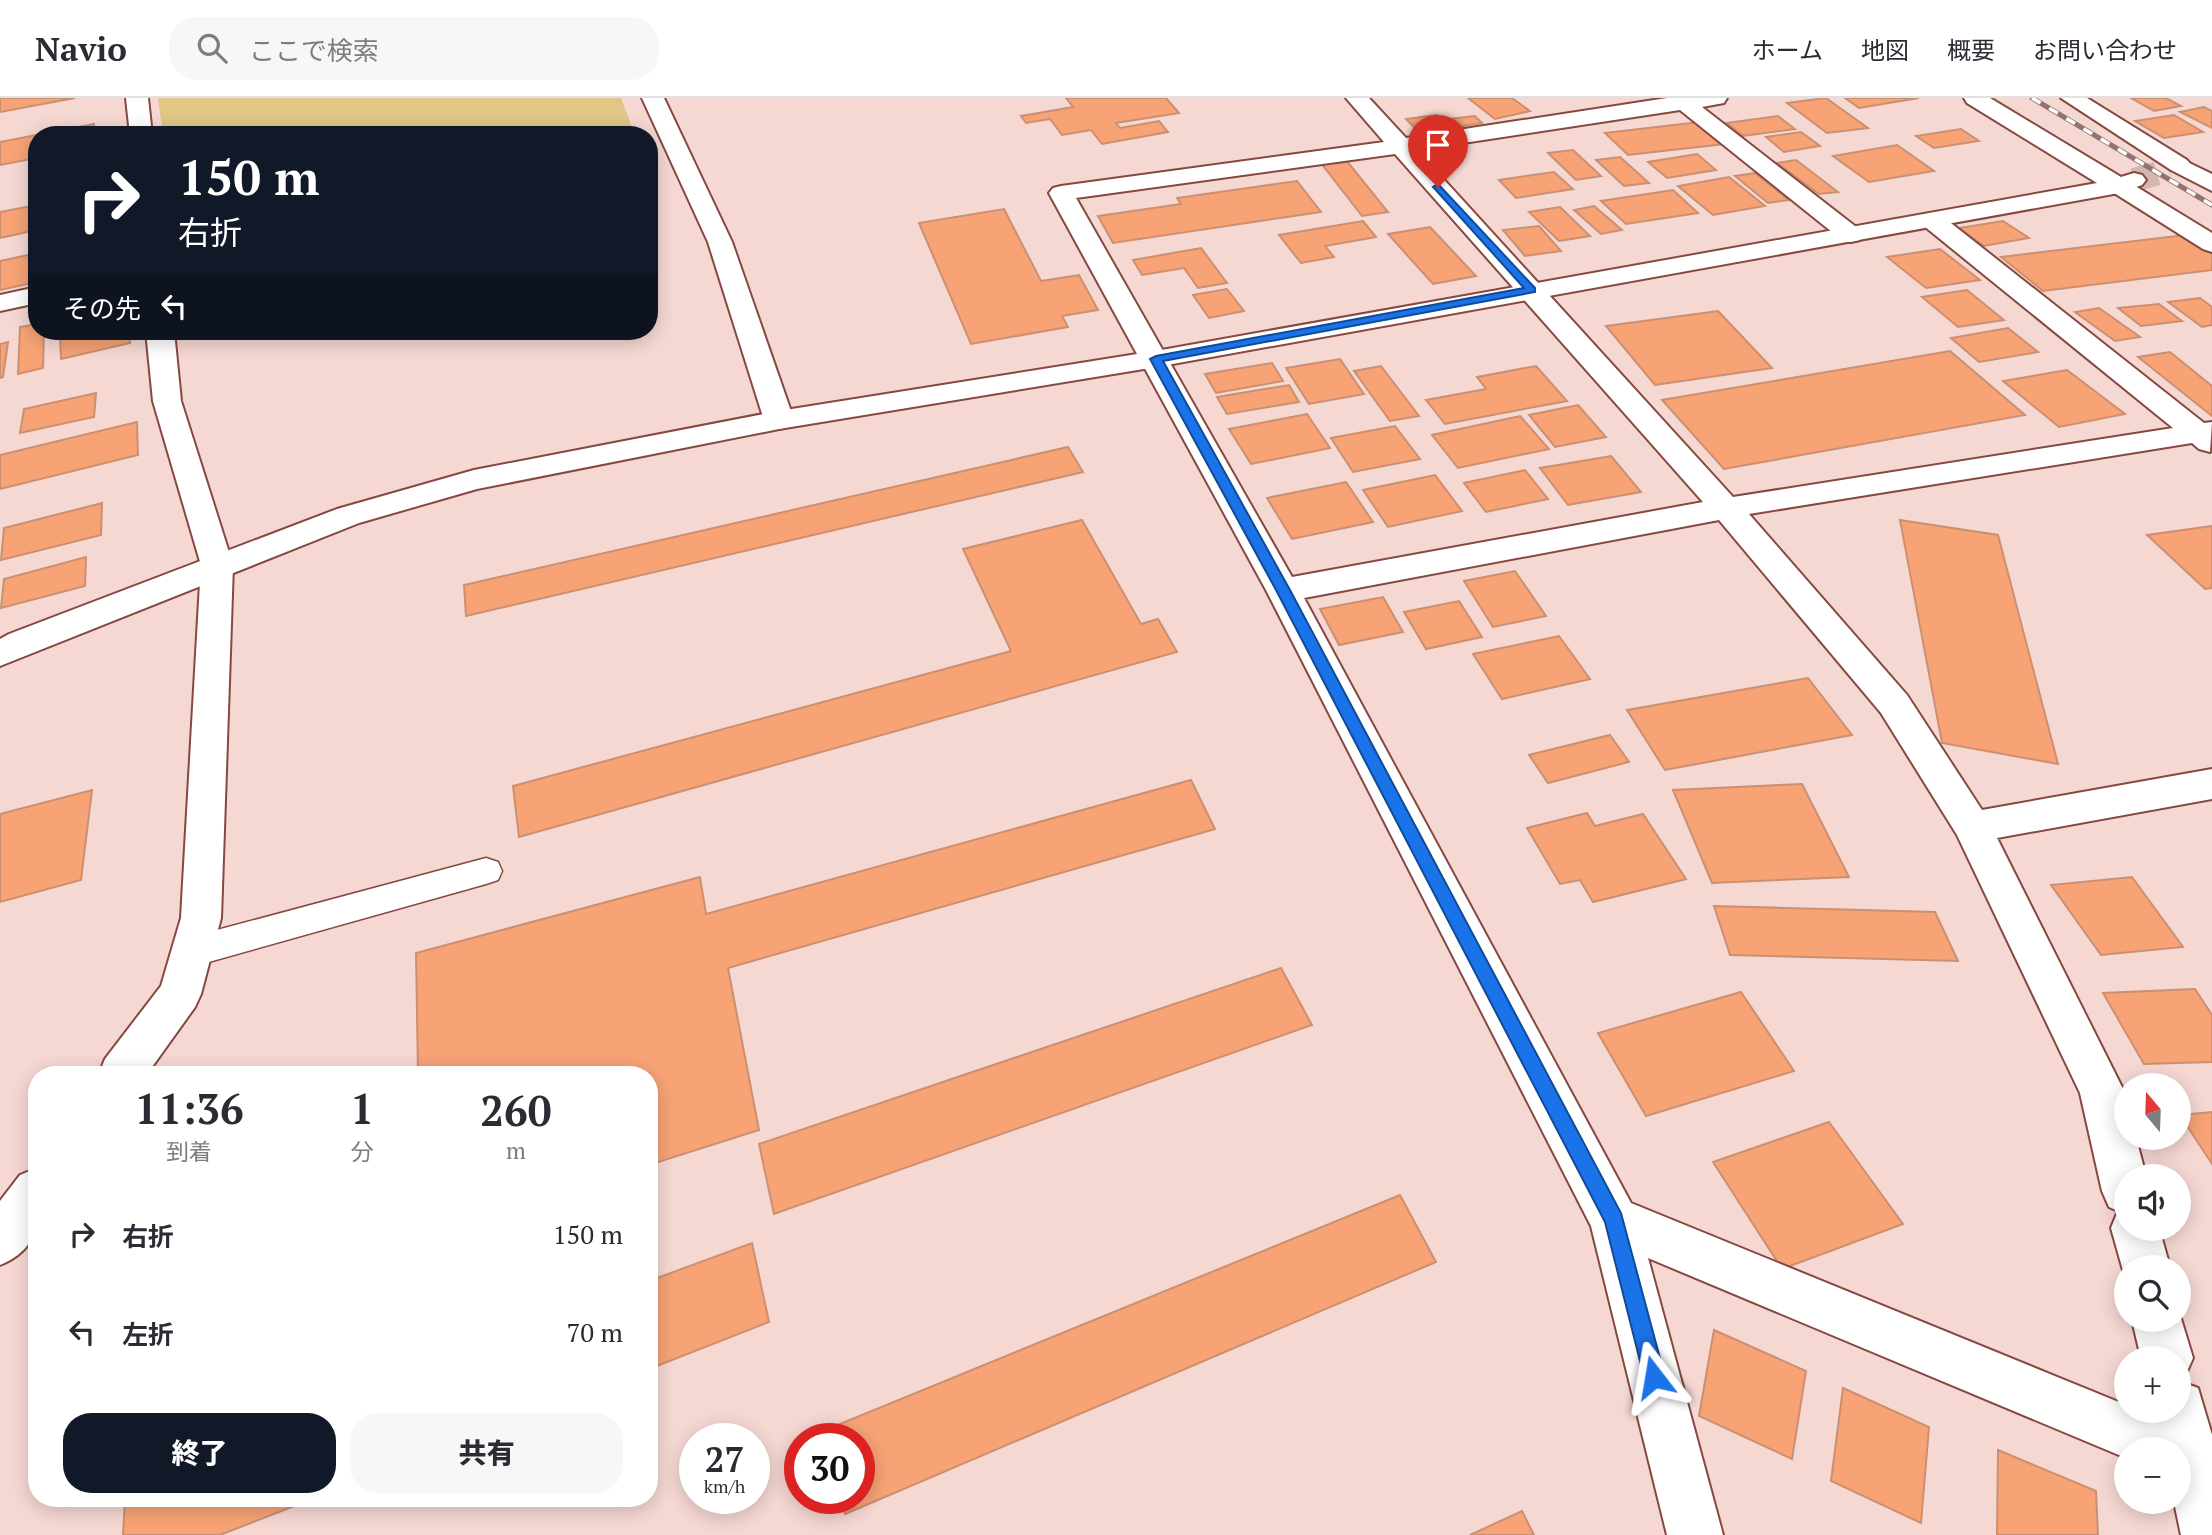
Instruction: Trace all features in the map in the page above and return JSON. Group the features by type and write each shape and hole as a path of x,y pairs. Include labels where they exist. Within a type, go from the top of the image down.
{"street":[{"path":"137,98 140,126"},
{"path":"653,98 720,243 779,420"},
{"path":"1357,98 1726,508 1894,704 1972,827 2102,1091 2120,1164"},
{"path":"1695,1535 1614,1220 1283,590 1061,193 1401,146 1682,101 1716,98"},
{"path":"1975,98 2126,183 2212,244"},
{"path":"2072,98 2174,168 2212,184"},
{"path":"1682,101 1851,235"},
{"path":"2174,168 2212,159"},
{"path":"0,654 217,565 348,516 474,480 779,420 1156,359 1531,290 1933,221 2126,183"},
{"path":"1933,221 2207,436"},
{"path":"0,303 28,297"},
{"path":"127,1066 180,994 201,918 217,565 167,401 161,340"},
{"path":"1283,590 1726,508 2207,436"},
{"path":"1972,827 2212,784"},
{"path":"0,1241 28,1203"},
{"path":"1614,1220 2139,1437"},
{"path":"2191,1471 2209,1535"}],"lane":[{"path":"191,952 486,871"}],"shaded area":[{"path":"158,98 621,98 632,126 162,126"}],"building":[{"path":"0,98 75,98 0,112"},
{"path":"1066,98 1166,98 1179,113 1116,123 1120,128 1159,121 1168,132 1102,144 1091,130 1062,135 1050,119 1026,123 1021,116 1073,107"},
{"path":"1468,98 1512,98 1530,111 1495,119"},
{"path":"1826,98 1868,128 1827,133 1787,103"},
{"path":"1845,98 1919,98 1859,108"},
{"path":"2131,98 2166,98 2181,106 2154,111"},
{"path":"2204,107 2212,111 2212,128 2180,112"},
{"path":"1437,115 1450,128 1420,133 1406,119"},
{"path":"2174,115 2203,132 2164,138 2135,121"},
{"path":"1475,116 1482,123 1456,127 1449,119"},
{"path":"1778,116 1795,129 1743,136 1727,123"},
{"path":"1699,122 1725,144 1628,155 1605,133"},
{"path":"1961,129 1979,141 1934,148 1916,136"},
{"path":"1801,132 1820,146 1784,152 1766,137"},
{"path":"28,137 28,160 0,165 0,142"},
{"path":"1897,145 1934,171 1869,182 1833,156"},
{"path":"1573,150 1601,176 1576,180 1548,153"},
{"path":"1697,154 1716,170 1667,178 1648,162"},
{"path":"1620,157 1649,183 1624,186 1596,160"},
{"path":"1346,160 1388,212 1362,216 1321,163"},
{"path":"1796,160 1838,192 1819,194 1777,163"},
{"path":"1554,172 1573,189 1516,198 1499,180"},
{"path":"1755,173 1789,200 1768,203 1735,176"},
{"path":"1729,177 1765,206 1713,215 1678,186"},
{"path":"1297,181 1321,212 1113,243 1098,216 1181,204 1177,198"},
{"path":"1673,190 1698,213 1626,224 1601,201"},
{"path":"1594,206 1622,230 1601,234 1574,210"},
{"path":"28,207 28,232 0,238 0,212"},
{"path":"1560,207 1590,236 1559,241 1529,212"},
{"path":"1004,209 1041,281 1079,275 1098,310 1062,316 1068,327 971,344 919,223"},
{"path":"1363,221 1376,237 1325,246 1334,257 1301,263 1279,235"},
{"path":"2003,221 2029,238 1984,246 1959,228"},
{"path":"1539,226 1561,251 1525,256 1503,230"},
{"path":"1430,227 1476,276 1433,284 1388,234"},
{"path":"2185,235 2212,254 2212,270 2043,291 2001,257"},
{"path":"1201,248 1227,283 1198,288 1184,268 1142,275 1133,260"},
{"path":"1940,249 1980,280 1926,288 1887,257"},
{"path":"28,255 28,284 0,290 0,261"},
{"path":"1227,289 1244,311 1209,318 1193,295"},
{"path":"1967,290 2004,320 1958,327 1922,297"},
{"path":"2200,298 2212,307 2212,325 2202,327 2168,302"},
{"path":"2159,304 2182,321 2141,326 2118,308"},
{"path":"2099,308 2140,337 2115,341 2075,312"},
{"path":"1718,311 1772,368 1655,385 1606,326"},
{"path":"28,326 28,340 44,340 43,368 18,374 20,327"},
{"path":"2008,328 2038,352 1979,362 1951,338"},
{"path":"60,340 130,340 130,343 61,359"},
{"path":"8,342 3,377 0,378 0,344"},
{"path":"1950,351 2025,415 1724,469 1662,400"},
{"path":"2170,352 2212,386 2212,416 2138,357"},
{"path":"1340,359 1364,394 1309,404 1286,368"},
{"path":"1272,363 1283,381 1216,393 1205,374"},
{"path":"1381,366 1419,416 1390,421 1354,371"},
{"path":"1536,366 1567,401 1445,424 1426,400 1486,389 1477,377"},
{"path":"2067,370 2125,414 2059,427 2003,381"},
{"path":"1289,385 1299,402 1227,414 1217,397"},
{"path":"96,393 94,417 20,433 24,409"},
{"path":"1578,405 1606,437 1555,447 1529,415"},
{"path":"1307,414 1330,448 1251,464 1229,429"},
{"path":"1520,416 1549,449 1458,468 1432,435"},
{"path":"137,422 138,455 0,489 0,455"},
{"path":"1395,426 1420,459 1353,472 1331,438"},
{"path":"1068,447 1083,472 466,616 464,585"},
{"path":"1611,456 1641,492 1568,505 1540,468"},
{"path":"1525,470 1548,499 1486,512 1464,483"},
{"path":"1435,475 1462,511 1388,527 1363,490"},
{"path":"1346,482 1373,522 1292,539 1267,498"},
{"path":"102,503 101,535 1,560 4,528"},
{"path":"1082,520 1141,624 1158,619 1177,652 519,837 513,786 1011,651 963,549"},
{"path":"1900,520 1998,535 2058,764 1942,743"},
{"path":"2212,526 2212,588 2205,589 2147,535"},
{"path":"86,557 85,586 1,608 4,579"},
{"path":"1515,571 1546,616 1493,627 1464,581"},
{"path":"1383,597 1403,632 1339,645 1320,609"},
{"path":"1459,601 1482,637 1426,649 1404,612"},
{"path":"1559,636 1590,679 1502,699 1473,654"},
{"path":"1808,678 1852,735 1665,770 1627,710"},
{"path":"1610,735 1629,762 1548,783 1529,755"},
{"path":"1191,780 1215,829 728,968 759,1130 658,1162 658,1066 418,1066 416,953 700,877 706,914"},
{"path":"1802,784 1849,877 1712,883 1673,790"},
{"path":"92,790 81,880 0,902 0,814"},
{"path":"1587,813 1595,826 1643,814 1686,879 1593,902 1580,880 1560,884 1527,828"},
{"path":"2132,877 2183,947 2101,955 2051,885"},
{"path":"1714,906 1935,912 1958,961 1730,955"},
{"path":"1281,968 1312,1025 774,1214 759,1144"},
{"path":"2195,989 2212,1015 2212,1062 2144,1064 2103,993"},
{"path":"1741,992 1794,1071 1646,1116 1598,1033"},
{"path":"2212,1112 2212,1164 2191,1132 2191,1114"},
{"path":"1829,1122 1903,1224 1782,1269 1713,1162"},
{"path":"1400,1195 1436,1262 875,1501 875,1423 842,1423"},
{"path":"752,1243 769,1322 658,1365 658,1278"},
{"path":"1714,1330 1806,1371 1792,1459 1699,1416"},
{"path":"1843,1388 1929,1427 1921,1523 1831,1481"},
{"path":"1998,1450 2096,1491 2098,1535 1997,1535"},
{"path":"125,1507 292,1507 220,1535 123,1535"},
{"path":"1522,1511 1534,1535 1470,1535"}],"tunnel":[{"path":"2134,180 2169,170"}],"railway":[{"path":"2032,98 2212,205"}],"route":[{"path":"1438,187 1531,290 1156,359 1283,590 1614,1220 1654,1377"}]}
